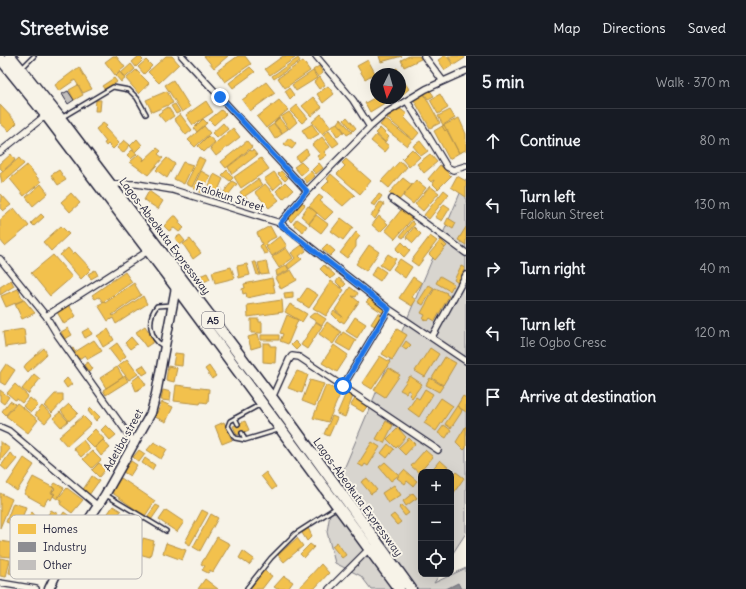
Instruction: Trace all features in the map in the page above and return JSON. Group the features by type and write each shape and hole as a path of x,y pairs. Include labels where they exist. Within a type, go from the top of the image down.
{"highway":[{"name":"Lagos-Abeokuta Expressway","path":"10,56 60,118 272,398 411,589"},
{"name":"Lagos-Abeokuta Expressway","path":"0,58 46,115 176,287 399,589"}],"street":[{"path":"182,56 307,191"},
{"path":"316,56 353,100 370,127"},
{"path":"424,56 442,81"},
{"path":"280,224 307,191 370,127 386,113 426,89 466,71"},
{"path":"407,101 447,167 453,170 466,166"},
{"path":"0,152 46,115"},
{"name":"Falokun Street","path":"110,184 137,184 173,190 280,224 389,309 466,361"},
{"path":"392,199 466,252"},
{"path":"46,316 148,251"},
{"path":"0,260 46,316 58,336 135,444"},
{"path":"432,337 466,275"},
{"name":"Adetiba street","path":"92,515 135,444 151,413 176,287"},
{"path":"343,386 389,309"},
{"path":"272,398 289,360 292,356 299,357 438,450"},
{"path":"0,427 9,431 98,506"},
{"path":"329,589 369,549"},
{"name":"Adetiba street","path":"50,589 55,579"},
{"path":"0,583 36,589"}],"lane":[{"path":"21,69 34,56"},
{"path":"60,118 113,87 129,90 137,98 146,114"},
{"path":"165,347 157,343 150,322 157,306 172,304"},
{"path":"261,404 230,421 228,426 235,438 245,440 280,429"},
{"path":"235,418 238,424"},
{"path":"242,433 245,440"},
{"path":"105,495 139,515"},
{"path":"247,588 271,558 295,534 337,506"},
{"path":"142,517 166,531"}],"shaded area":[{"path":"466,179 466,533 454,551 454,469 418,469 418,577 438,577 434,583 447,577 454,577 454,574 466,568 466,589 371,589 361,576 335,563 327,532 333,495"}],"building: Homes":[{"path":"113,56 116,56 125,67 115,75 105,62"},
{"path":"139,56 143,60 136,67 132,62"},
{"path":"166,56 172,56 179,64 159,83 148,72"},
{"path":"204,56 228,56 214,68"},
{"path":"238,56 245,56 251,64 225,82 217,71"},
{"path":"283,56 294,56 295,58 270,75 265,69"},
{"path":"379,56 402,56 381,62"},
{"path":"409,56 419,56 421,59 404,67 401,60"},
{"path":"444,56 447,56 453,65 445,70 438,60"},
{"path":"448,56 464,56 465,58 454,65"},
{"path":"298,58 300,61 274,79 272,76"},
{"path":"146,60 152,66 144,74 138,67"},
{"path":"368,60 372,68 370,68 370,76 365,79 357,66"},
{"path":"303,61 310,71 285,88 278,78"},
{"path":"131,64 135,69 125,78 121,73"},
{"path":"319,66 323,73 318,77 313,70"},
{"path":"79,67 92,89 83,93 75,80 59,91 55,85"},
{"path":"250,67 255,72 233,88 229,83"},
{"path":"136,70 149,83 139,94 126,79"},
{"path":"313,71 317,78 296,91 292,85"},
{"path":"120,72 125,79 121,82 116,76"},
{"path":"320,77 325,85 319,89 314,82"},
{"path":"114,78 117,82 105,90 102,86"},
{"path":"173,80 190,107 182,112 165,85"},
{"path":"266,82 275,93 250,111 242,100"},
{"path":"406,84 409,89 406,92"},
{"path":"78,85 83,95 74,100 69,90"},
{"path":"328,86 334,94 323,103 317,94"},
{"path":"289,88 294,95 290,99 285,91"},
{"path":"429,89 434,96 428,99 424,93"},
{"path":"167,91 173,103 152,112 146,100"},
{"path":"424,94 440,123 430,128 414,100"},
{"path":"440,94 448,108 438,114 430,100"},
{"path":"313,97 322,107 311,116 302,106"},
{"path":"96,100 101,100 100,111 95,111"},
{"path":"279,100 288,110 266,128 257,117"},
{"path":"370,100 370,104 383,104 370,112 365,103"},
{"path":"206,101 213,112 193,125 186,115"},
{"path":"175,104 180,112 176,114 171,106"},
{"path":"0,105 17,123 9,131 0,123"},
{"path":"297,105 308,118 302,123 290,111"},
{"path":"168,107 174,116 165,122 158,114"},
{"path":"399,108 407,114 404,117 419,133 413,140 387,118"},
{"path":"221,110 226,114 214,125 209,120"},
{"path":"450,110 455,118 443,125 438,116"},
{"path":"289,112 297,122 289,129 281,117"},
{"path":"180,114 192,130 186,135 174,119"},
{"path":"321,114 331,127 322,134 312,122"},
{"path":"347,117 356,128 353,131 344,120"},
{"path":"279,118 288,129 282,133 274,123"},
{"path":"459,118 466,134 466,150 459,153 447,129 445,131 442,126"},
{"path":"203,119 207,123 197,132 194,128"},
{"path":"341,119 352,132 347,135 338,123"},
{"path":"385,119 412,140 407,146 380,125"},
{"path":"103,123 107,126 105,128 119,143 113,149 108,144 106,146 104,143 106,142 96,129"},
{"path":"223,123 228,129 217,138 212,133"},
{"path":"337,123 344,132 337,136 331,126"},
{"path":"274,124 282,134 275,139 268,128"},
{"path":"312,124 319,134 309,140 302,130"},
{"path":"444,125 459,153 449,159 434,131"},
{"path":"204,126 210,133 195,147 188,140"},
{"path":"233,128 240,137 216,156 210,148"},
{"path":"380,128 389,137 385,142 375,133"},
{"path":"329,130 339,143 333,147 323,135"},
{"path":"376,135 389,146 384,152 371,141"},
{"path":"208,136 215,142 204,152 198,146"},
{"path":"322,137 330,147 324,152 327,155 320,160 317,156 320,154 312,145"},
{"path":"289,138 296,144 292,149 284,144"},
{"path":"137,139 142,145 135,152 130,146"},
{"path":"124,140 130,145 123,153 117,148"},
{"path":"247,141 252,147 226,168 221,162"},
{"path":"420,141 428,151 421,156 413,146"},
{"path":"157,148 161,151 158,154 163,158 148,175 130,162 139,154 144,158 143,161"},
{"path":"306,149 309,154 299,162 296,157"},
{"path":"412,149 420,157 409,167 402,159"},
{"path":"132,150 137,154 131,159 127,155"},
{"path":"250,150 253,150 257,155 232,174 228,167"},
{"path":"11,154 15,160 3,171 0,168 0,164"},
{"path":"430,154 437,162 424,173 417,164"},
{"path":"199,157 205,160 192,187 186,184"},
{"path":"19,158 24,164 2,183 0,174"},
{"path":"167,158 175,164 167,178 156,170"},
{"path":"261,158 269,169 241,188 234,177"},
{"path":"346,159 371,181 360,194 337,174 345,166 342,163"},
{"path":"400,161 407,167 389,188 381,181"},
{"path":"183,162 193,165 184,184 174,179"},
{"path":"301,162 308,169 301,175 294,167"},
{"path":"319,163 323,168 316,174 312,170"},
{"path":"27,165 41,182 24,196 10,179"},
{"path":"440,165 451,176 438,189 433,184 434,180 431,182 428,179"},
{"path":"59,170 66,180 58,185 51,175"},
{"path":"227,170 233,178 230,181 222,175"},
{"path":"201,171 210,176 202,193 193,188"},
{"path":"281,171 288,178 285,181 278,174"},
{"path":"311,171 315,176 307,183 303,178"},
{"path":"274,172 282,182 273,190 264,179"},
{"path":"214,174 223,179 219,188 222,189 218,197 207,190"},
{"path":"331,174 355,195 343,206 322,188 329,181 327,179"},
{"path":"457,176 466,181 466,197 451,187"},
{"path":"403,178 412,185 398,201 389,193"},
{"path":"258,179 262,185 245,196 249,201 246,203 240,192"},
{"path":"416,180 426,188 413,204 403,196"},
{"path":"232,181 237,184 228,195 224,192"},
{"path":"285,182 293,190 283,199 276,191"},
{"path":"41,184 48,193 33,206 26,197"},
{"path":"265,184 279,200 269,208 255,192"},
{"path":"430,186 439,193 423,211 415,204"},
{"path":"444,190 449,194 429,219 424,215"},
{"path":"149,191 163,201 158,209 144,200"},
{"path":"71,193 80,203 70,212 61,202"},
{"path":"1,194 11,205 3,211 0,208"},
{"path":"379,194 382,196 375,206 371,204"},
{"path":"319,195 323,198 320,201 333,212 325,220 309,206"},
{"path":"301,201 305,205 291,222 287,218"},
{"path":"380,202 384,204 375,219 371,216"},
{"path":"444,204 450,208 442,221 435,217"},
{"path":"308,206 317,213 309,223 301,216"},
{"path":"14,208 29,226 5,246 0,240 0,220"},
{"path":"401,210 412,219 395,239 385,230"},
{"path":"41,214 44,217 34,226 31,223"},
{"path":"316,215 328,224 321,233 309,224"},
{"path":"173,216 176,216 180,221 179,223 184,228 179,232 174,228 169,231 164,226"},
{"path":"379,216 388,224 380,232 372,225"},
{"path":"341,218 353,227 343,240 331,231"},
{"path":"448,218 456,223 453,229 445,224"},
{"path":"297,219 307,226 303,232 293,224"},
{"path":"412,221 415,224 403,238 400,236"},
{"path":"61,226 69,234 51,251 43,242"},
{"path":"270,226 276,237 266,242 267,245 264,246 268,253 264,254 260,246 262,244 257,233"},
{"path":"414,227 421,234 413,243 406,237"},
{"path":"466,227 466,245 458,240"},
{"path":"356,232 360,236 356,241 356,247 347,258 340,253"},
{"path":"180,235 185,241 180,245 175,238"},
{"path":"280,236 287,246 272,256 266,247"},
{"path":"430,236 437,241 418,266 411,261"},
{"path":"190,239 201,253 193,259 183,244"},
{"path":"441,240 447,246 435,260 429,254"},
{"path":"402,242 410,250 404,257 396,249"},
{"path":"327,244 335,251 330,256 322,249"},
{"path":"302,245 306,251 299,256 302,259 289,269 287,265 295,258 291,253"},
{"path":"369,245 379,252 366,271 356,264"},
{"path":"68,248 73,254 75,252 91,269 81,279 60,255"},
{"path":"286,248 293,258 279,268 272,257"},
{"path":"388,254 396,259 388,270 380,265"},
{"path":"53,255 72,277 50,296 31,273"},
{"path":"400,259 412,267 405,278 393,269"},
{"path":"266,261 269,274 261,275 258,263"},
{"path":"253,262 256,262 260,275 257,275"},
{"path":"247,264 250,275 239,278 237,266"},
{"path":"286,265 289,270 277,276 276,271"},
{"path":"324,265 335,275 330,279 320,269"},
{"path":"377,266 386,272 380,281 371,275"},
{"path":"461,266 465,268 458,283 454,280"},
{"path":"231,267 235,278 215,283 212,272"},
{"path":"95,270 98,275 91,279 88,274"},
{"path":"291,270 297,280 281,289 275,278"},
{"path":"125,272 132,282 103,302 99,297 95,299 92,295"},
{"path":"207,273 210,279 202,283 197,277"},
{"path":"440,276 454,284 450,291 436,283"},
{"path":"413,277 422,283 412,297 416,300 412,306 399,298"},
{"path":"272,278 275,292 247,298 246,293 243,294 242,289 245,288 244,284"},
{"path":"339,278 346,284 342,288 336,282"},
{"path":"11,280 14,286 0,295 0,287"},
{"path":"331,281 344,290 326,316 313,308"},
{"path":"134,283 141,295 112,315 113,316 143,296 147,304 116,324 113,318 108,321 98,305 104,302 105,303"},
{"path":"429,285 434,288 423,305 418,302"},
{"path":"350,287 358,293 356,297 352,296 359,302 344,323 341,321 340,322 332,314 334,311 343,317 335,310"},
{"path":"307,288 318,295 309,308 298,301"},
{"path":"435,288 447,293 446,294 449,296 435,321 430,318 428,321 423,319 425,315 421,313"},
{"path":"18,289 23,300 6,307 1,296"},
{"path":"293,292 293,298 285,299 284,293"},
{"path":"370,298 385,309 383,313 366,302"},
{"path":"24,300 35,313 22,319 15,304"},
{"path":"282,300 283,312 248,317 247,305"},
{"path":"68,304 76,316 64,324 57,312"},
{"path":"290,304 307,314 302,322 285,312"},
{"path":"315,312 326,319 322,325 309,317"},
{"path":"378,313 382,315 375,326 371,324"},
{"path":"287,315 298,320 288,344 280,341 283,334 280,333"},
{"path":"355,317 366,324 357,338 346,331"},
{"path":"251,319 259,319 259,322 262,322 262,333 251,333"},
{"path":"316,322 322,326 307,349 301,345"},
{"path":"327,322 341,332 333,344 319,334"},
{"path":"145,326 155,341 146,347 136,332"},
{"path":"68,328 72,335 65,339 61,332"},
{"path":"89,328 92,334 85,338 82,332"},
{"path":"24,329 26,344 5,347 3,332"},
{"path":"108,329 114,340 103,347 97,336"},
{"path":"397,329 407,335 392,360 382,354"},
{"path":"343,332 356,340 350,351 336,343"},
{"path":"258,334 261,346 251,349 248,337"},
{"path":"261,335 279,335 279,340 261,340"},
{"path":"131,337 137,344 130,349 125,343"},
{"path":"94,340 102,351 88,359 85,355 79,359 70,350 73,348 75,352"},
{"path":"295,341 300,346 296,350 291,345"},
{"path":"406,341 411,345 406,350 402,347"},
{"path":"117,343 126,356 119,362 109,349"},
{"path":"263,343 270,343 270,346 276,346 275,363 263,362"},
{"path":"334,345 348,355 337,372 322,363"},
{"path":"44,348 47,354 28,372 24,367 26,364"},
{"path":"430,348 439,354 425,377 415,371"},
{"path":"175,353 183,354 182,366 173,365"},
{"path":"380,356 390,362 372,389 362,383"},
{"path":"445,357 456,363 443,385 432,378"},
{"path":"127,359 138,374 129,380 118,366"},
{"path":"88,362 93,369 89,372 84,365"},
{"path":"6,364 15,370 5,385 0,382 0,373"},
{"path":"143,365 148,372 143,375 138,368"},
{"path":"168,366 177,368 174,382 166,380"},
{"path":"209,366 216,376 212,379 205,369"},
{"path":"117,367 123,377 106,388 100,378"},
{"path":"389,368 400,375 385,397 374,390"},
{"path":"297,371 308,375 302,393 288,388"},
{"path":"34,374 40,379 28,394 22,389"},
{"path":"140,375 146,385 136,391 132,381"},
{"path":"125,376 128,381 106,395 103,390"},
{"path":"410,376 422,384 412,398 409,395 411,392 408,390 406,393 400,390"},
{"path":"67,378 72,384 67,388 63,382"},
{"path":"430,378 443,386 439,392 426,385"},
{"path":"310,380 324,384 315,406 302,401"},
{"path":"15,384 28,396 22,403 17,399 15,400 7,393"},
{"path":"176,385 209,389 208,403 201,402 200,404 174,401"},
{"path":"326,385 341,392 328,422 313,418"},
{"path":"425,389 433,394 419,417 408,409 416,397 419,399"},
{"path":"0,390 9,397 4,404 0,401"},
{"path":"163,390 171,392 170,401 161,400"},
{"path":"346,393 353,396 345,417 337,414"},
{"path":"55,394 63,394 63,401 52,413 44,406"},
{"path":"463,396 466,398 466,412 457,406"},
{"path":"356,397 368,405 363,412 351,405"},
{"path":"30,398 38,405 31,412 23,406"},
{"path":"441,398 453,406 436,431 424,423"},
{"path":"10,401 15,404 6,415 2,411"},
{"path":"162,402 173,407 166,422 155,417"},
{"path":"17,403 38,420 28,433 6,416"},
{"path":"69,404 78,413 69,421 61,411"},
{"path":"42,406 52,415 45,423 35,415"},
{"path":"457,406 462,410 451,428 445,424"},
{"path":"91,408 100,417 96,421 88,411"},
{"path":"60,412 68,421 61,427 53,418"},
{"path":"83,416 91,424 67,446 59,437"},
{"path":"332,416 337,418 329,436 324,434"},
{"path":"245,421 249,430 237,435 233,426"},
{"path":"386,421 393,425 384,443 376,439"},
{"path":"224,422 232,440 222,444 215,426"},
{"path":"106,425 116,435 110,440 101,430"},
{"path":"444,425 451,430 446,438 438,433"},
{"path":"466,426 466,448 464,450 456,442"},
{"path":"398,428 406,437 396,448 387,439"},
{"path":"95,429 104,439 94,448 85,439"},
{"path":"409,438 415,444 405,455 398,448"},
{"path":"83,440 90,449 81,457 73,448"},
{"path":"103,440 110,448 101,456 95,448"},
{"path":"0,441 10,449 0,461"},
{"path":"154,442 167,449 161,459 147,450"},
{"path":"372,442 380,447 368,466 365,464 363,467 358,464"},
{"path":"388,444 394,449 387,458 381,453"},
{"path":"139,450 145,454 139,462 133,457"},
{"path":"425,450 433,457 422,469 418,469 418,472 411,466"},
{"path":"92,451 101,460 92,468 83,459"},
{"path":"10,453 17,459 7,471 1,466"},
{"path":"24,458 34,465 17,491 7,484"},
{"path":"145,458 155,465 152,470 142,463"},
{"path":"440,460 450,469 432,469"},
{"path":"131,461 137,465 130,476 123,472"},
{"path":"385,462 399,475 391,481 379,467"},
{"path":"99,463 106,469 99,477 92,470"},
{"path":"404,470 417,481 413,486 407,481 405,484 397,478"},
{"path":"266,472 276,487 272,490 261,476"},
{"path":"456,472 464,478 454,493 454,475"},
{"path":"92,476 99,481 89,495 82,491"},
{"path":"33,477 54,488 51,493 54,494 51,500 48,498 44,505 24,494"},
{"path":"121,478 155,501 145,516 111,492"},
{"path":"367,478 377,490 371,494 361,482"},
{"path":"55,483 64,488 57,499 53,496 55,494 52,492 55,489 52,487"},
{"path":"394,485 401,495 388,503 382,493"},
{"path":"67,488 83,500 72,513 60,504 62,501 58,498"},
{"path":"0,493 12,499 0,528"},
{"path":"413,493 417,498 406,506 403,501"},
{"path":"13,503 26,507 23,515 10,515 10,524 6,522"},
{"path":"156,505 160,507 151,520 147,517"},
{"path":"402,505 409,513 405,516 399,508"},
{"path":"113,506 121,511 118,515 107,515"},
{"path":"51,510 58,514 57,515 48,515"},
{"path":"166,510 184,522 177,532 159,520"},
{"path":"202,510 208,513 190,545 185,542"},
{"path":"211,514 218,518 200,551 193,547"},
{"path":"394,514 401,522 397,525 390,517"},
{"path":"308,528 312,536 307,541 302,533"},
{"path":"217,537 230,544 213,572 210,570 208,573 202,570 205,566 201,564"},
{"path":"143,538 154,541 150,557 142,555"},
{"path":"297,538 303,546 284,562 278,555"},
{"path":"0,541 10,543 10,557 0,556"},
{"path":"337,542 346,555 342,558 332,546"},
{"path":"166,543 186,550 182,560 163,553"},
{"path":"310,544 314,547 304,558 300,554"},
{"path":"243,551 254,559 249,565 239,558"},
{"path":"0,558 10,560 6,577 0,576"},
{"path":"321,564 329,573 314,589 298,589"},
{"path":"263,570 272,576 262,589 250,589"},
{"path":"284,576 293,582 288,589 277,589 274,587"},
{"path":"205,579 218,589 198,589"}],"building: Industry":[{"path":"458,583 461,589 446,589"}],"building: Other":[{"path":"68,91 74,100 68,104 62,94"}],"route":[{"path":"220,97 307,191 280,224 389,309 343,386"}]}
